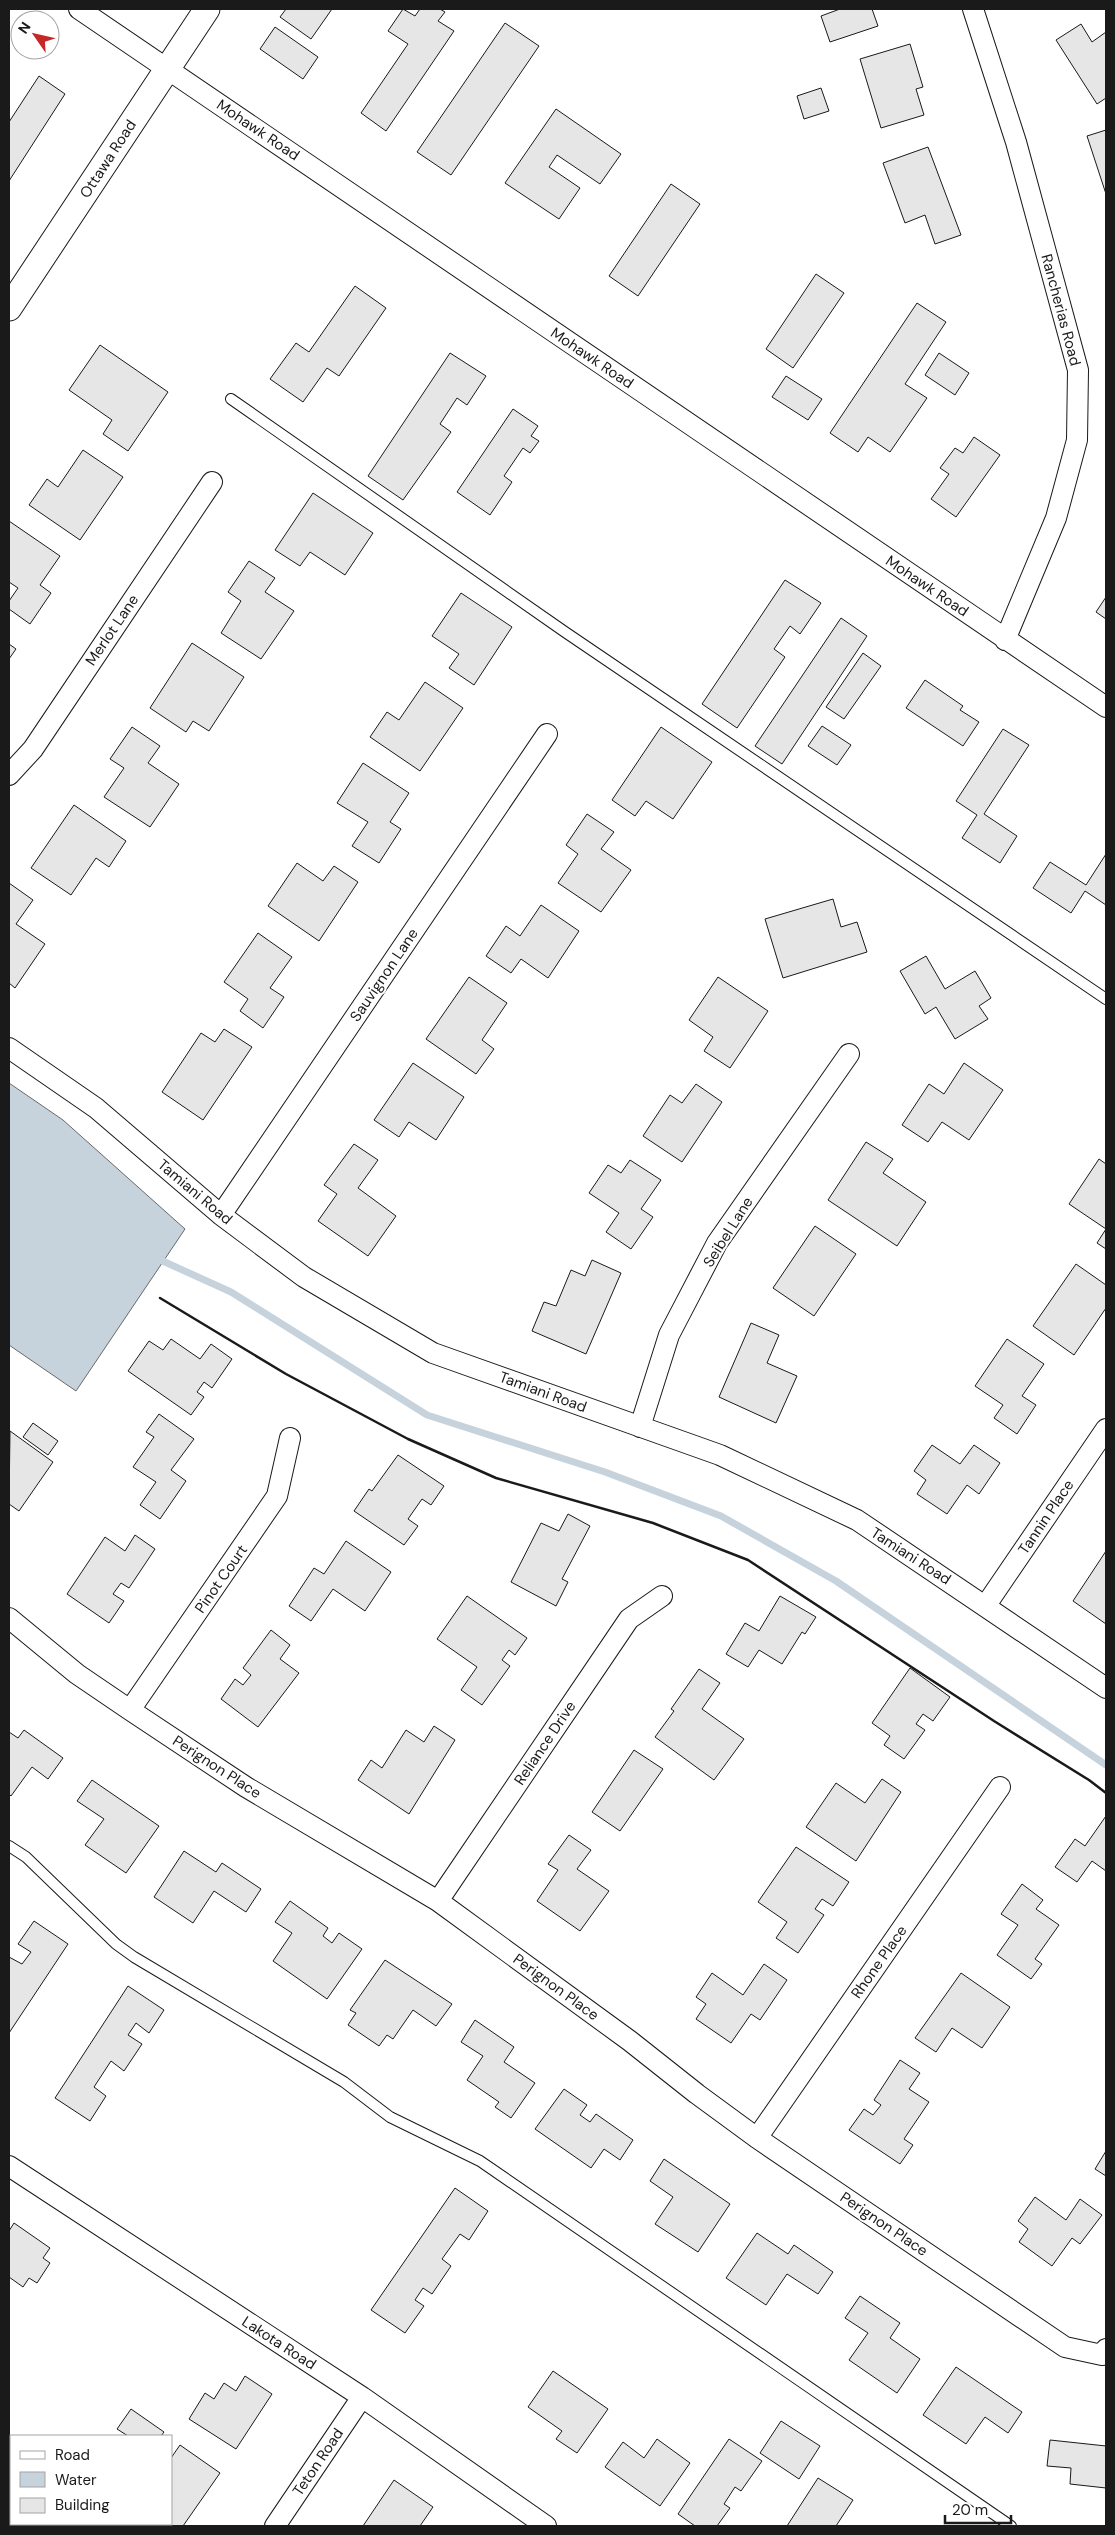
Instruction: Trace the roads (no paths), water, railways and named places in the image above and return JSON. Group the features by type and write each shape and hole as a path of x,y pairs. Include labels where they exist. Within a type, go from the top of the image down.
{"street":[{"name":"Mohawk Road","path":"79,9 1106,707"},
{"name":"Ottawa Road","path":"9,308 206,9"},
{"name":"Rancherias Road","path":"973,9 1016,142 1078,370 1076,440 1058,510 1005,640"},
{"name":"Merlot Lane","path":"9,775 32,749 212,482"},
{"name":"Sauvignon Lane","path":"221,1216 547,734"},
{"name":"Tamiani Road","path":"9,1048 96,1108 221,1216 304,1277 433,1353 720,1455 856,1520 986,1605 1106,1688"},
{"name":"Seibel Lane","path":"640,1427 670,1335 717,1243 850,1054"},
{"name":"Tannin Place","path":"986,1605 1106,1429"},
{"name":"Pinot Court","path":"130,1710 277,1496 290,1438"},
{"name":"Reliance Drive","path":"438,1901 629,1619 662,1596"},
{"name":"Perignon Place","path":"9,1618 77,1674 246,1787 438,1901 630,2041 757,2138 1066,2347 1104,2352"},
{"name":"Rhone Place","path":"757,2138 1000,1787"},
{"name":"Lakota Road","path":"9,2166 362,2397 546,2526"},
{"name":"Teton Road","path":"275,2526 362,2397"}],"lane":[{"path":"231,399 573,638 1106,999"},
{"path":"9,1846 26,1857 116,1944 134,1957 344,2082 390,2117 480,2161 1011,2526"}],"water":[{"path":"9,1083 63,1120 185,1229 76,1391 9,1345"}],"waterway":[{"path":"156,1258 231,1292 427,1415 605,1472 721,1516 836,1581 1106,1765"}]}
